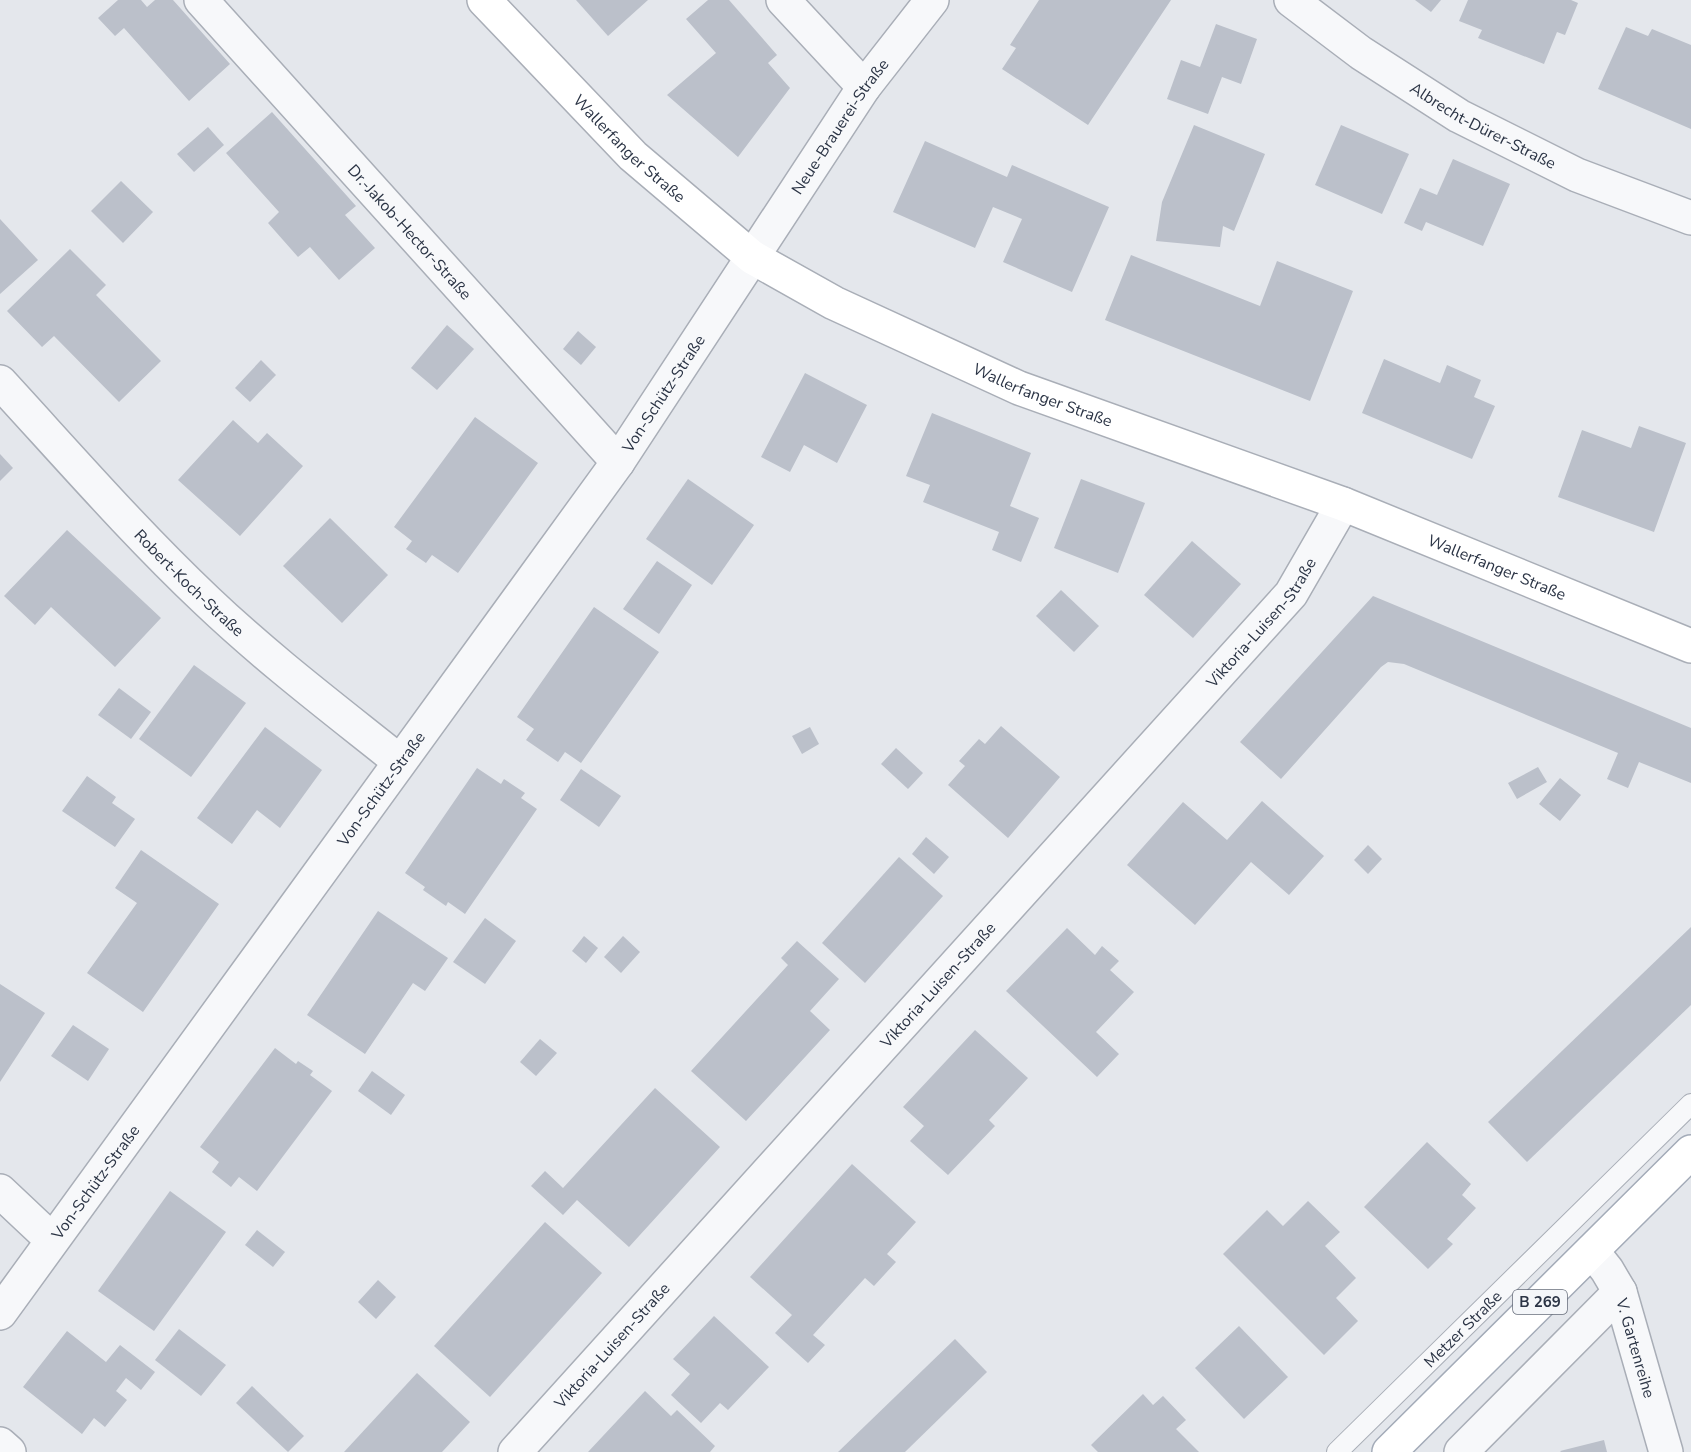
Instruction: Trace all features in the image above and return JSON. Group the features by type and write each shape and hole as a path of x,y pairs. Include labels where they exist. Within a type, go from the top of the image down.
{"main road":[{"name":"Wallerfanger Straße","path":"484,0 633,156 752,257 834,303 1019,388 1343,504 1691,646"},
{"name":"B 269","path":"1389,1452 1691,1152"}],"street":[{"name":"Dr.-Jakob-Hector-Straße","path":"201,0 618,462"},
{"path":"783,0 864,87"},
{"name":"Neue-Brauerei-Straße","path":"752,257 864,87 932,0"},
{"name":"Albrecht-Dürer-Straße","path":"1291,0 1361,53 1459,116 1577,175 1691,218"},
{"name":"Von-Schütz-Straße","path":"0,1313 618,462 752,257"},
{"name":"Robert-Koch-Straße","path":"0,382 129,522 206,600 279,667 399,761"},
{"name":"Viktoria-Luisen-Straße","path":"515,1452 1291,594 1343,504"},
{"path":"0,1191 52,1240"},
{"name":"V. Gartenreihe","path":"1592,1251 1620,1292 1666,1452"},
{"path":"1461,1452 1620,1292"},
{"path":"0,1444 9,1452"}],"lane":[{"name":"Metzer Straße","path":"1337,1452 1691,1104"}],"building":[{"path":"118,0 141,0 147,7 155,0 173,0 230,64 189,101 124,28 115,36 98,18"},
{"path":"576,0 648,0 608,36"},
{"path":"708,0 729,0 777,55 768,63 790,88 738,157 667,95 716,53 686,19"},
{"path":"1039,0 1171,0 1088,125 1002,69 1016,48 1010,45"},
{"path":"1415,0 1441,0 1431,12"},
{"path":"1468,0 1571,0 1578,3 1565,35 1557,32 1544,64 1478,38 1482,30 1459,21"},
{"path":"1216,24 1257,39 1241,84 1222,77 1208,114 1167,99 1181,60 1200,67"},
{"path":"1626,27 1648,36 1652,29 1691,45 1691,129 1598,89"},
{"path":"272,112 356,206 345,215 375,248 339,280 310,247 298,257 268,223 279,212 226,153"},
{"path":"1194,125 1265,154 1234,231 1223,226 1220,247 1156,241 1162,202"},
{"path":"1341,125 1409,154 1382,214 1315,185"},
{"path":"208,127 224,145 194,172 177,154"},
{"path":"925,141 1007,177 1012,165 1109,207 1072,292 1003,262 1022,219 993,207 975,248 893,212"},
{"path":"1453,159 1510,184 1483,246 1426,222 1422,231 1404,223 1420,188 1437,195"},
{"path":"121,181 153,212 123,243 91,211"},
{"path":"0,219 38,260 0,294"},
{"path":"70,249 106,285 96,295 161,361 119,402 54,336 42,347 7,311"},
{"path":"1131,255 1260,306 1277,261 1353,291 1310,401 1105,320"},
{"path":"447,325 474,349 437,390 411,368"},
{"path":"578,331 596,347 581,365 563,349"},
{"path":"1384,359 1440,383 1447,365 1481,380 1474,397 1495,406 1472,459 1362,413"},
{"path":"261,360 276,375 250,402 235,388"},
{"path":"805,373 867,405 837,463 804,445 790,472 761,457"},
{"path":"932,413 1031,453 1010,506 1039,518 1021,562 992,550 999,532 923,502 930,485 906,476"},
{"path":"475,417 538,463 458,573 432,555 426,563 406,549 412,541 394,527"},
{"path":"233,420 258,443 267,433 303,466 240,536 178,480"},
{"path":"1639,426 1686,443 1654,532 1558,497 1582,430 1631,448"},
{"path":"0,454 13,468 0,481"},
{"path":"688,479 754,525 712,585 646,539"},
{"path":"1081,479 1145,503 1118,573 1054,548"},
{"path":"330,518 388,575 342,623 283,566"},
{"path":"67,530 161,618 115,667 51,607 35,625 4,596"},
{"path":"1192,541 1241,584 1193,638 1144,595"},
{"path":"657,561 692,585 659,634 623,609"},
{"path":"1061,590 1099,626 1074,652 1036,616"},
{"path":"1373,596 1691,728 1691,783 1639,762 1628,788 1607,779 1618,753 1404,664 1388,662 1281,779 1240,742"},
{"path":"594,607 659,652 581,763 565,752 558,762 526,740 534,729 517,717"},
{"path":"194,665 246,703 191,777 139,739"},
{"path":"119,688 151,712 131,739 98,715"},
{"path":"1001,726 1060,777 1008,838 948,785 965,766 959,761 979,739 985,744"},
{"path":"265,727 322,770 280,828 257,810 232,844 197,818"},
{"path":"810,727 819,744 802,754 792,736"},
{"path":"896,748 923,773 908,789 881,764"},
{"path":"1538,767 1547,782 1517,799 1508,783"},
{"path":"477,768 501,784 504,779 525,793 521,798 537,809 465,914 448,902 446,906 423,890 425,887 405,873"},
{"path":"581,769 621,796 599,827 560,800"},
{"path":"87,776 116,797 112,803 135,819 115,847 62,811"},
{"path":"1560,778 1581,795 1560,821 1539,804"},
{"path":"1262,801 1324,856 1289,895 1251,862 1195,925 1127,865 1183,802 1227,840"},
{"path":"926,837 949,857 934,874 912,854"},
{"path":"1368,845 1382,859 1368,874 1354,860"},
{"path":"141,850 219,904 143,1012 87,973 137,903 115,888"},
{"path":"899,857 943,896 865,983 822,943"},
{"path":"378,911 448,958 425,991 413,983 365,1054 307,1015"},
{"path":"485,918 516,941 485,984 453,962"},
{"path":"1691,927 1691,1005 1527,1162 1488,1122"},
{"path":"1067,928 1095,955 1102,946 1119,961 1110,970 1134,992 1096,1032 1119,1054 1097,1077 1006,991"},
{"path":"584,936 598,948 586,963 572,951"},
{"path":"623,936 640,952 621,973 604,957"},
{"path":"797,941 839,979 810,1011 830,1030 746,1121 691,1071 788,965 781,958"},
{"path":"0,984 45,1013 0,1082"},
{"path":"73,1025 109,1049 88,1081 51,1056"},
{"path":"975,1030 1028,1078 989,1120 995,1126 948,1175 910,1141 924,1126 903,1107"},
{"path":"540,1039 557,1053 536,1076 520,1062"},
{"path":"275,1048 296,1064 298,1061 313,1071 310,1075 332,1091 257,1191 239,1177 231,1187 212,1172 219,1162 200,1147"},
{"path":"372,1071 405,1095 391,1115 358,1091"},
{"path":"655,1088 720,1147 629,1247 577,1200 563,1215 531,1186 545,1171 563,1188"},
{"path":"1427,1142 1471,1184 1462,1195 1476,1208 1447,1239 1453,1244 1428,1269 1364,1207"},
{"path":"852,1164 916,1222 887,1254 896,1262 874,1286 865,1278 813,1335 825,1345 808,1363 775,1333 792,1315 750,1277"},
{"path":"170,1191 226,1232 154,1331 98,1291"},
{"path":"1308,1201 1340,1232 1325,1246 1356,1278 1336,1298 1358,1321 1324,1355 1223,1254 1267,1210 1283,1226"},
{"path":"545,1222 602,1273 490,1397 434,1346"},
{"path":"257,1230 285,1252 273,1267 245,1245"},
{"path":"378,1280 396,1297 376,1319 358,1302"},
{"path":"714,1316 769,1367 728,1410 720,1403 701,1423 671,1395 690,1374 673,1359"},
{"path":"1239,1326 1288,1377 1244,1419 1195,1368"},
{"path":"179,1329 226,1365 201,1396 155,1360"},
{"path":"67,1331 106,1362 120,1345 155,1372 141,1390 126,1378 116,1391 127,1400 105,1427 94,1418 82,1434 23,1387"},
{"path":"955,1339 987,1372 905,1452 838,1452"},
{"path":"417,1373 470,1422 442,1452 344,1452"},
{"path":"252,1386 304,1436 288,1452 236,1403"},
{"path":"645,1391 671,1416 677,1410 715,1446 710,1452 588,1452"},
{"path":"1143,1394 1153,1405 1163,1396 1186,1420 1176,1429 1199,1452 1098,1452 1091,1445"},
{"path":"1604,1440 1607,1452 1560,1451"}]}
